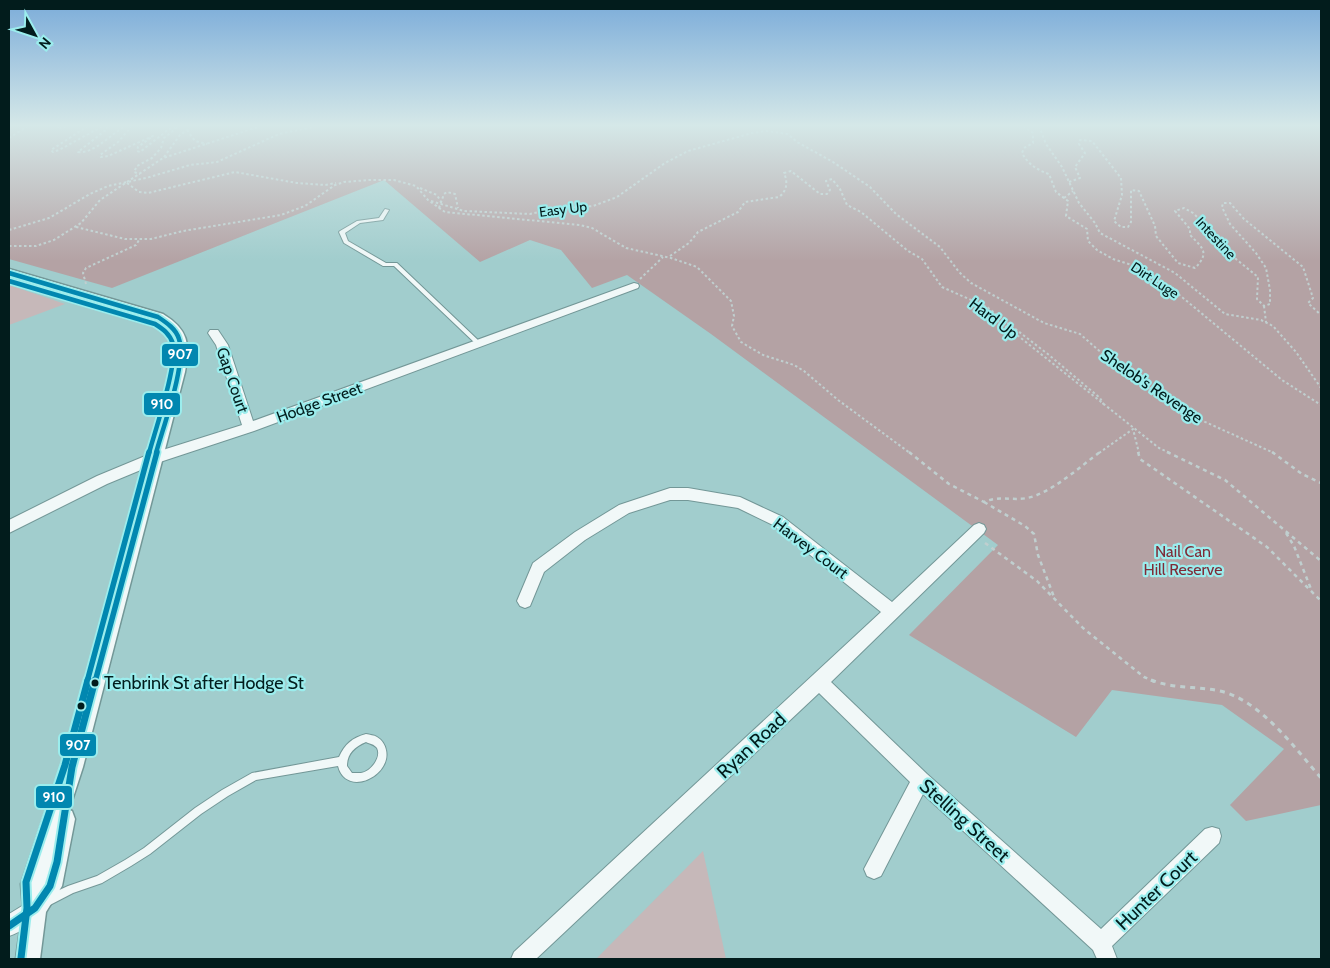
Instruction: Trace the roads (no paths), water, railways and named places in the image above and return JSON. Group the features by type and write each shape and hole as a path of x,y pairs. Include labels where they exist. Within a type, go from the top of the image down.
{"street":[{"path":"9,273 158,317 174,327 180,334 182,344 180,365 72,767 57,862 50,886 35,908 9,926"},
{"name":"Hodge Street","path":"9,528 102,480 155,458 249,428 634,286"},
{"name":"Gap Court","path":"214,333 222,345 249,428"},
{"name":"Harvey Court","path":"525,601 538,568 580,536 624,509 670,494 688,494 740,503 778,521 892,611"},
{"name":"Ryan Road","path":"521,959 819,682 976,531"},
{"name":"Stelling Street","path":"819,682 1104,951"},
{"path":"874,869 921,780"},
{"name":"Hunter Court","path":"1104,951 1212,836"},
{"path":"28,959 35,908"}],"lane":[{"path":"387,210 381,219 359,222 342,232 346,242 385,265 395,264 478,343"},
{"path":"366,738 377,742 383,751 380,764 376,770 363,778 350,777 345,773 342,761 348,748 353,743 366,738"},
{"path":"35,908 71,889 99,880 128,863 147,851 198,811 255,776 342,761"}],"place":[{"name":"Tenbrink St after Hodge St","path":"95,683"}],"park label":[{"name":"Nail Can Hill Reserve","path":"1183,560"}]}
